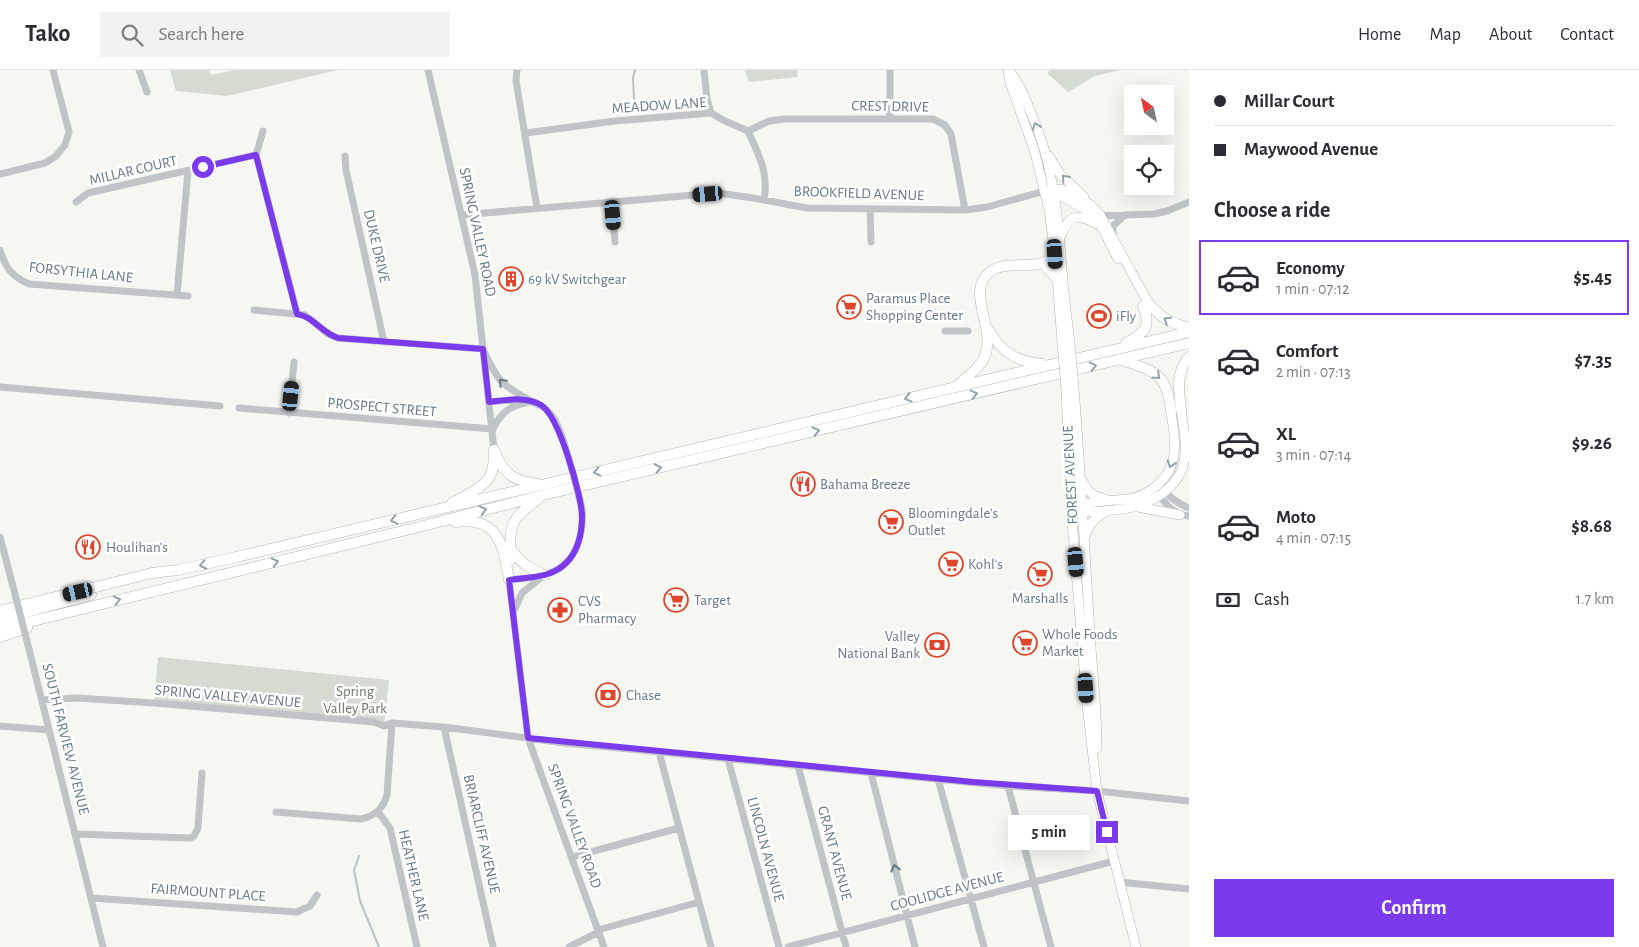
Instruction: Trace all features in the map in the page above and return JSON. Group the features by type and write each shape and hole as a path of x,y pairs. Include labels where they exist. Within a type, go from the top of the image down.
{"highway":[{"path":"956,387 971,374 982,360 988,342 980,292 985,277 997,268 1043,263 1050,260 1055,254"},
{"path":"1043,263 1056,278"},
{"path":"1146,305 1162,318 1189,328"},
{"path":"1114,350 1143,333 1148,323 1146,305"},
{"path":"987,327 999,346 1016,358 1030,362 1050,364"},
{"path":"0,629 419,527 542,490 1050,364 1189,332"},
{"path":"0,612 152,573 178,570 442,509 542,490 1189,343"},
{"path":"1176,411 1179,375 1189,357"},
{"path":"1120,359 1148,369 1160,378 1176,411"},
{"path":"494,450 502,468 507,474 542,490"},
{"path":"442,509 472,492 488,480 492,472 494,450"},
{"path":"509,580 510,532 515,519 542,490"},
{"path":"419,527 462,522 476,523 491,528 500,539 504,549 509,580"},
{"path":"511,548 525,566 545,575"},
{"path":"0,619 153,579 178,570"},
{"path":"0,637 18,632 53,617"}],"main road":[{"name":"FOREST AVENUE","path":"1008,70 1017,80 1044,147 1056,278 1067,353"},
{"name":"FOREST AVENUE","path":"1008,70 1010,83 1049,191 1060,238 1067,353 1080,478 1083,542 1097,709 1097,791"},
{"path":"1044,147 1060,174 1091,205 1146,305"},
{"path":"1049,191 1061,189 1091,205"},
{"path":"1049,191 1083,208 1097,219 1113,236 1146,305"},
{"path":"1060,238 1066,224 1074,218 1097,219"},
{"name":"FOREST AVENUE","path":"1070,389 1071,508 1087,705 1097,791"},
{"path":"1082,508 1130,498 1156,486 1170,470 1174,461 1176,411"},
{"path":"1071,508 1108,511 1135,507 1144,505 1163,494 1176,481 1183,470 1186,454 1176,411"},
{"path":"1080,478 1088,492 1094,497 1110,501"},
{"path":"1135,507 1185,516"},
{"path":"1083,542 1088,527 1093,520 1108,511"},
{"path":"1097,791 1136,947"}],"street":[{"path":"0,174 44,163 56,156 65,145 68,132 53,70"},
{"path":"139,70 147,92"},
{"name":"SPRING VALLEY ROAD","path":"428,70 475,275 494,450"},
{"path":"517,70 516,81 537,208"},
{"path":"704,70 707,99 711,113"},
{"path":"890,70 890,118"},
{"name":"MEADOW LANE","path":"526,133 615,121 711,113 748,131"},
{"name":"CREST DRIVE","path":"748,131 769,121 784,118 890,118 933,119 940,121 951,134 965,210"},
{"path":"263,131 256,155 297,314"},
{"path":"748,131 763,163 767,187 764,200"},
{"name":"MILLAR COURT","path":"76,202 88,193 256,155"},
{"name":"DUKE DRIVE","path":"346,156 346,170 384,342"},
{"path":"177,294 188,171"},
{"name":"BROOKFIELD AVENUE","path":"462,215 718,193 807,208 965,210 987,207 1049,191"},
{"path":"612,202 615,242"},
{"path":"1097,219 1160,213 1189,202"},
{"path":"870,209 871,242"},
{"path":"1113,236 1113,226 1125,215"},
{"name":"FORSYTHIA LANE","path":"0,250 9,270 29,284 188,296"},
{"path":"254,310 297,314 310,318 328,334 338,338 483,349 501,382 510,389 543,406 554,419 563,441 582,508 580,536 571,557 558,569 545,575 522,592 512,616"},
{"path":"945,330 968,331"},
{"path":"289,413 294,362"},
{"path":"0,386 220,406"},
{"path":"489,402 511,399 533,402"},
{"path":"493,429 500,416 508,409 516,405 533,402"},
{"name":"PROSPECT STREET","path":"239,408 493,429"},
{"path":"1156,486 1173,510 1185,516"},
{"path":"1163,494 1178,504 1189,508"},
{"name":"SOUTH FARVIEW AVENUE","path":"0,537 103,947"},
{"path":"509,580 545,575"},
{"name":"SPRING VALLEY ROAD","path":"509,580 528,738 604,947"},
{"name":"SPRING VALLEY AVENUE","path":"42,700 77,698 154,703 374,722 384,726 392,723 798,766 1008,786 1097,791 1189,801"},
{"path":"276,812 361,819 378,812 387,795 392,723"},
{"path":"0,726 49,730"},
{"name":"BRIARCLIFF AVENUE","path":"444,728 493,947"},
{"path":"659,752 711,947"},
{"name":"LINCOLN AVENUE","path":"728,759 779,947"},
{"name":"GRANT AVENUE","path":"798,766 846,947"},
{"path":"75,834 190,838 197,832 198,828 202,773"},
{"path":"871,773 915,947"},
{"path":"938,779 984,947"},
{"path":"1008,786 1051,947"},
{"name":"HEATHER LANE","path":"378,812 390,828 417,947"},
{"path":"572,857 679,828"},
{"name":"COOLIDGE AVENUE","path":"788,947 1114,861"},
{"path":"1119,882 1189,888"},
{"name":"FAIRMOUNT PLACE","path":"91,898 297,912 310,906 317,895"},
{"path":"569,947 598,931 699,902"}],"green space":[{"path":"170,70 209,70 211,75 234,70 338,70 227,96 176,91"},
{"path":"745,70 797,70 798,77 749,82"},
{"path":"1051,70 1120,70 1095,76 1068,92 1047,73"},
{"name":"Spring Valley Park","path":"158,657 389,680 384,726 154,703"}],"waterway":[{"path":"634,99 633,78 635,70"},
{"path":"359,856 354,870 360,901 379,947"}],"place":[{"name":"69 kV Switchgear","path":"511,279"},
{"name":"Paramus Place Shopping Center","path":"849,307"},
{"name":"iFly","path":"1099,316"},
{"name":"Bahama Breeze","path":"803,484"},
{"name":"Bloomingdale's Outlet","path":"891,522"},
{"name":"Houlihan's","path":"88,547"},
{"name":"Kohl's","path":"951,564"},
{"name":"Marshalls","path":"1040,574"},
{"name":"Target","path":"676,600"},
{"name":"CVS Pharmacy","path":"560,610"},
{"name":"Whole Foods Market","path":"1025,643"},
{"name":"Valley National Bank","path":"937,645"},
{"name":"Chase","path":"608,695"}],"route":[{"path":"203,167 256,155 297,314 305,315 328,334 338,338 483,349 489,402 511,399 536,402 546,409 554,419 572,470 582,508 582,524 576,547 571,557 562,567 545,575 509,580 528,738 1008,786 1097,791 1107,832"}]}
